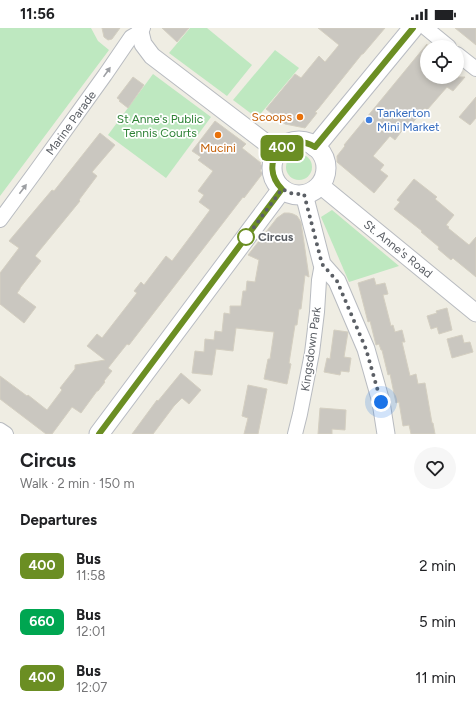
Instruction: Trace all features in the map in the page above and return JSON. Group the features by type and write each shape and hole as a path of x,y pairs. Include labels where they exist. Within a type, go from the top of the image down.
{"main road":[{"path":"315,147 413,28"},
{"path":"295,141 308,143 320,151 324,157 326,164 324,178 312,190 293,194 282,189 273,174 273,162 278,152 283,146 295,141"},
{"path":"99,434 282,189"}],"street":[{"path":"426,28 441,40"},
{"path":"142,30 143,44 152,56 278,152"},
{"name":"Marine Parade","path":"0,220 64,133 131,37 142,30"},
{"path":"464,60 476,69"},
{"name":"Kingsdown Park","path":"295,434 312,353 322,264 312,190"},
{"name":"St. Anne's Road","path":"312,190 476,313"},
{"name":"Kingsdown Park","path":"322,264 337,281 366,349 381,402 386,434"},
{"path":"0,430 6,434"}],"green space":[{"path":"0,28 91,28 98,41 109,50 0,196"},
{"name":"St Anne's Public Tennis Courts","path":"190,28 207,28 252,65 227,96 169,53"},
{"name":"St Anne's Public Tennis Courts","path":"275,50 299,68 257,118 233,100"},
{"name":"St Anne's Public Tennis Courts","path":"153,74 211,117 166,178 108,135"},
{"path":"299,154 308,158 312,167 308,176 299,180 290,176 286,167 290,158"},
{"path":"332,210 399,266 349,282 321,217"}],"building":[{"path":"102,28 120,28 112,39 108,40 104,37"},
{"path":"162,28 189,28 177,42"},
{"path":"318,28 385,28 315,112 317,113 305,128 285,124 266,109 295,74 301,78 319,56 325,62 339,45"},
{"path":"455,28 476,28 476,45"},
{"path":"420,53 420,84 459,84 453,91 447,87 427,110 425,108 409,127 406,125 395,140 390,136 373,156 384,165 380,170 388,176 374,193 337,162 337,156 345,146 344,145"},
{"path":"133,77 144,85 128,108 117,98"},
{"path":"476,97 476,118 470,125 459,117"},
{"path":"215,121 246,144 242,148 261,163 260,164 263,166 260,171 263,173 129,345 127,344 108,368 112,371 81,413 72,407 52,434 46,434 0,399 0,376 47,410 62,390 60,388 75,369 75,365 105,360 87,346 97,334 102,338 137,293 134,291 141,282 144,285 166,256 172,261 210,210 199,202 204,195 198,191 213,171 198,160 201,157 192,151"},
{"path":"100,133 115,145 92,172 97,176 79,200 80,201 35,256 41,261 17,293 36,307 24,323 0,304 0,273 19,248 9,241 52,190 54,191"},
{"path":"414,179 437,197 435,199 454,215 446,225 449,227 448,228 469,245 476,237 476,277 453,258 451,260 438,249 439,247 421,232 422,231 394,209 400,202 397,200"},
{"path":"284,213 297,216 301,222 309,277 305,275 301,309 299,309 297,325 295,325 289,363 291,364 287,384 264,379 268,359 270,359 274,332 236,328 233,351 216,349 212,375 192,373 195,351 204,352 205,339 214,340 215,331 222,332 224,313 230,314 230,306 241,306 243,291 246,291 247,281 255,282 259,260 248,255 277,218"},
{"path":"374,278 376,285 385,283 388,294 383,295 391,326 393,325 395,332 402,330 405,342 402,342 410,376 416,374 418,384 425,383 435,434 411,434 409,425 403,426 399,402 396,403 390,374 388,375 382,350 379,344 376,345 370,321 368,322 358,283"},
{"path":"447,308 452,330 439,334 437,327 431,329 427,316 437,313 436,311"},
{"path":"334,330 348,332 344,357 351,358 349,372 341,371 340,375 324,372 327,358 330,359"},
{"path":"462,335 464,343 470,342 473,352 452,358 447,339"},
{"path":"181,373 201,390 189,404 182,398 174,406 153,434 132,434 157,400 158,401"},
{"path":"248,385 267,389 258,434 244,434 248,418 242,416"},
{"path":"320,408 346,410 345,430 332,429 332,434 318,434"}],"bus line":[{"name":"400","path":"99,434 282,189 275,180 272,168 275,156 278,152 283,146 295,141 302,141 315,147 413,28"}],"place":[{"name":"Scoops","path":"300,117"},
{"name":"Tankerton Mini Market","path":"369,120"},
{"name":"Mucini","path":"218,135"},
{"name":"Circus","path":"246,237"}],"route":[{"path":"246,237 282,189 293,194 304,194 322,264 337,281 366,349 381,402"}]}
